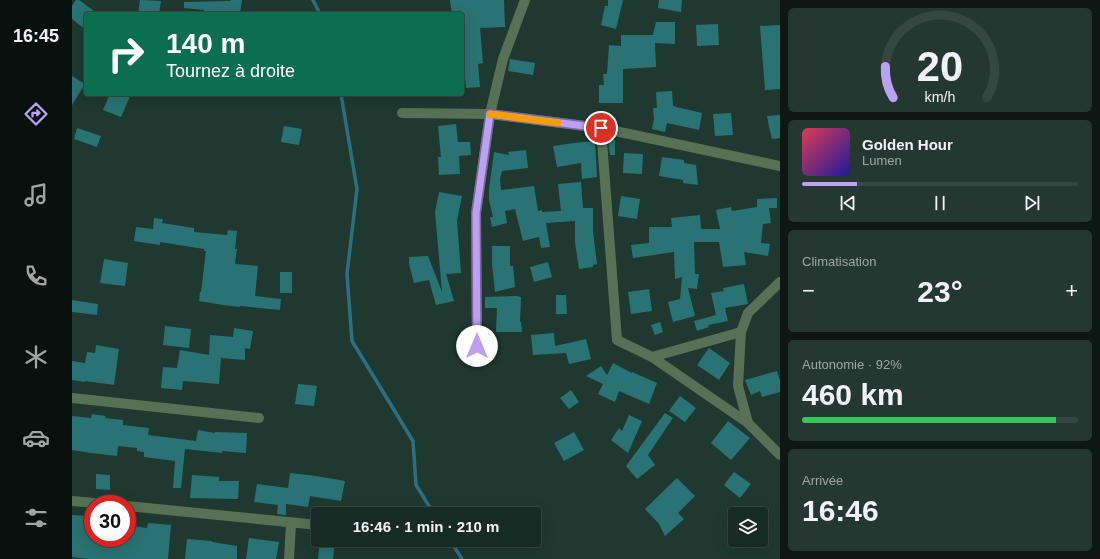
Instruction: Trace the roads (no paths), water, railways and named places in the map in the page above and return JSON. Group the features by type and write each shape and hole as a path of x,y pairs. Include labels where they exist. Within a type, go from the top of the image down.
{"street":[{"path":"477,346 476,213 490,114 503,59 525,0"},
{"path":"402,113 490,114 601,128 780,166"},
{"path":"601,128 618,340 652,357 748,422 780,455"},
{"path":"748,422 738,386 741,332 748,313 780,282"},
{"path":"652,357 741,332"},
{"path":"72,398 259,418"},
{"path":"72,500 84,501"},
{"path":"136,507 311,524"},
{"path":"289,559 291,523"}],"waterway":[{"path":"313,0 319,12"},
{"path":"341,96 357,189 347,274 352,341 413,441 416,485 430,507"},
{"path":"454,547 462,559"}]}
